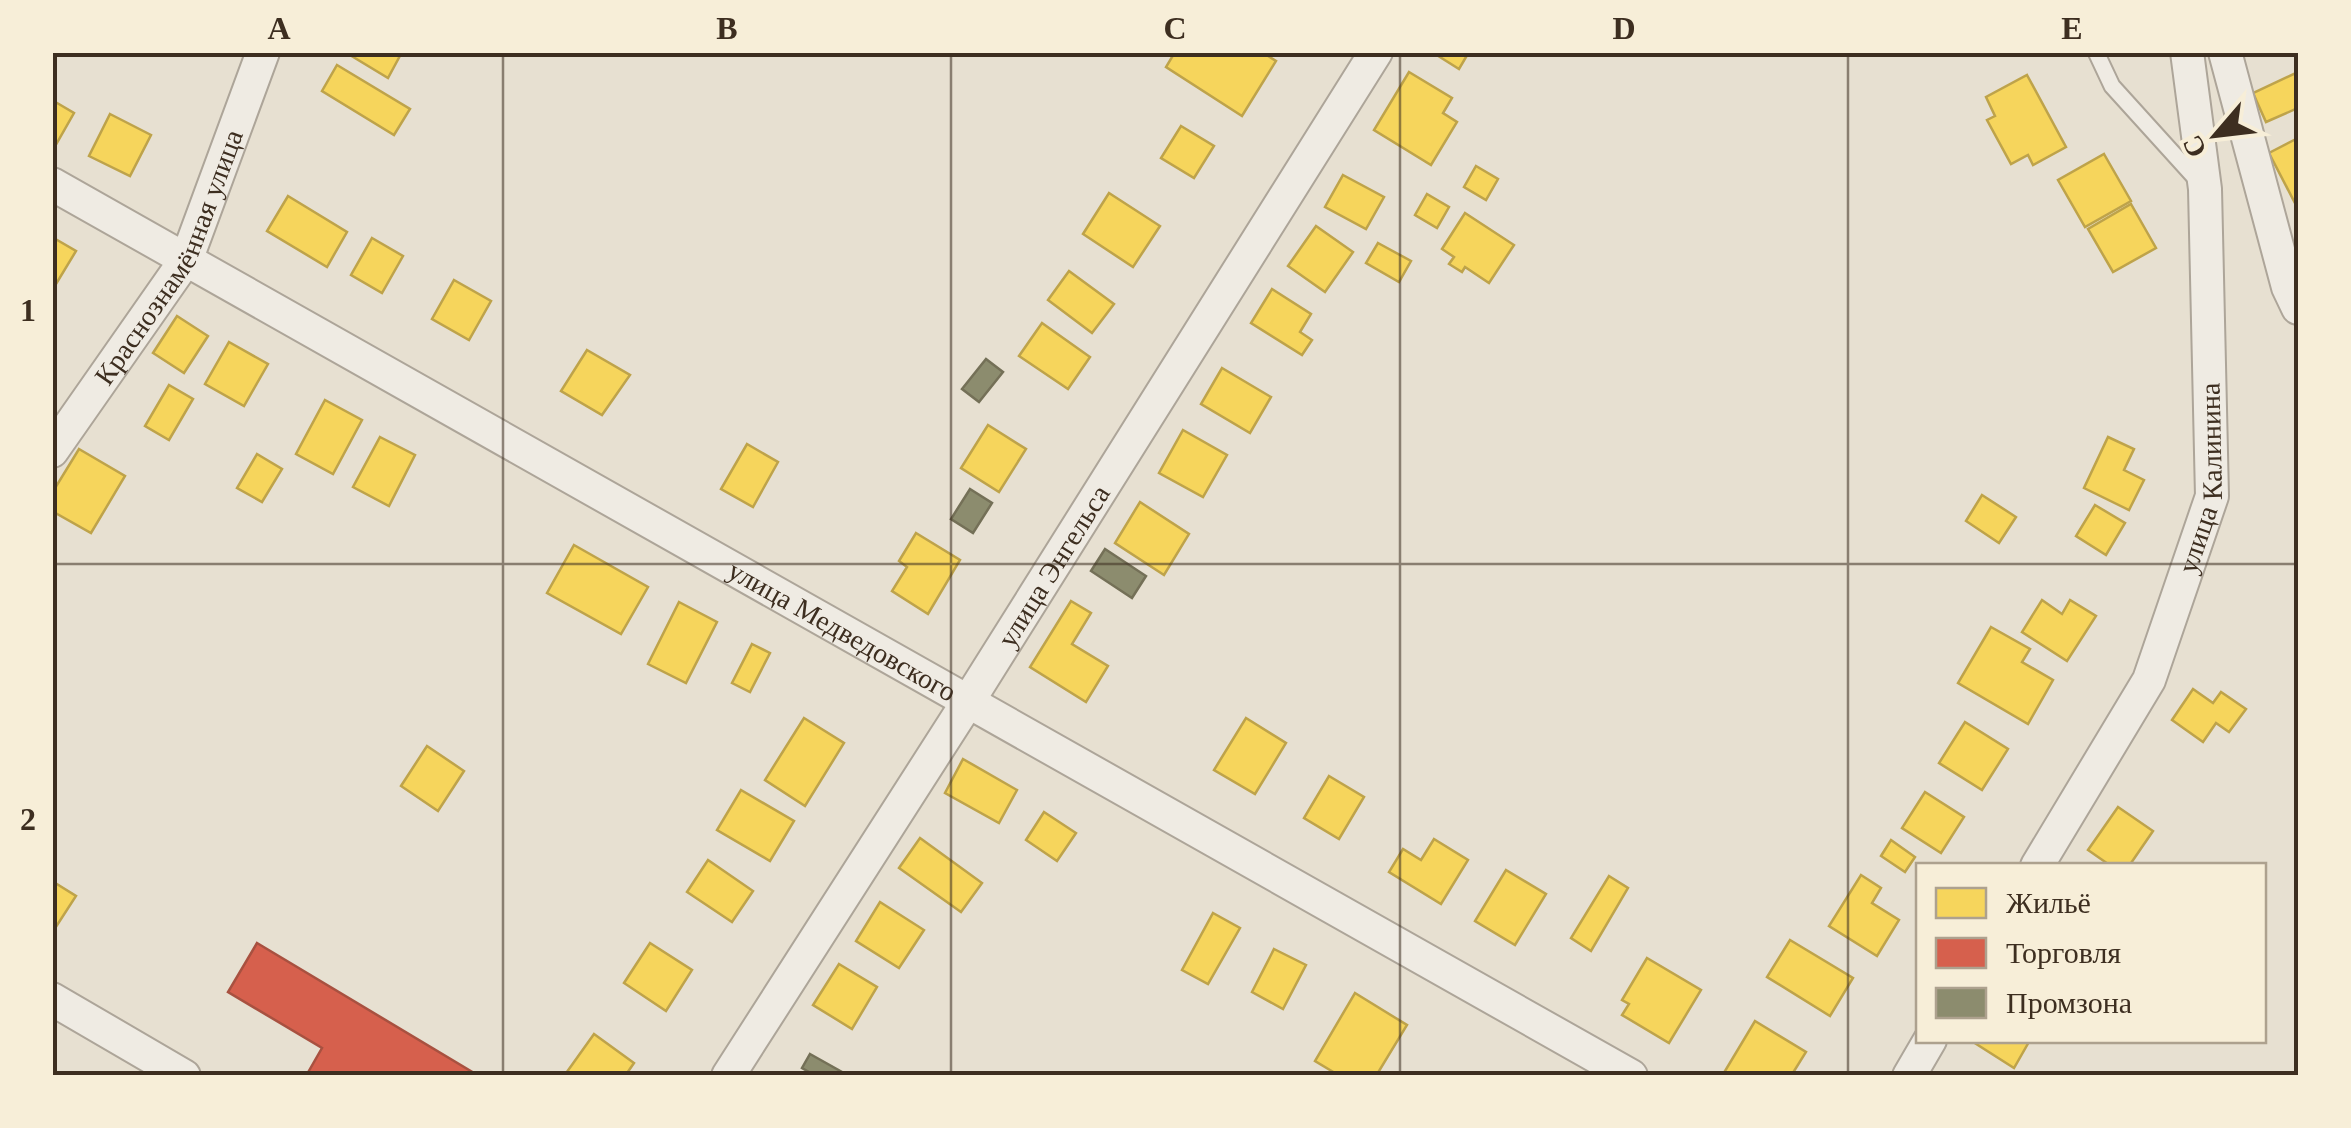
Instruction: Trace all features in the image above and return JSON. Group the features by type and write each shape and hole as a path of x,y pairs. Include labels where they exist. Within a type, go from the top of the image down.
{"street":[{"name":"Краснознамённая улица","path":"52,451 187,258 263,52"},
{"name":"улица Энгельса","path":"728,1076 1376,52"},
{"name":"улица Калинина","path":"2039,863 2150,680 2212,496 2204,189 2186,52"},
{"path":"2225,52 2288,287 2298,308"},
{"name":"улица Медведовского","path":"52,184 1631,1076"},
{"path":"52,1000 184,1076"},
{"path":"1909,1076 1928,1043"}],"lane":[{"path":"2096,52 2112,86 2204,189"}],"building: Жильё":[{"path":"345,52 402,52 388,78"},
{"path":"1175,52 1262,52 1276,61 1242,116 1166,67"},
{"path":"1432,52 1469,52 1459,69"},
{"path":"337,65 410,109 394,135 322,91"},
{"path":"1409,72 1452,98 1443,113 1457,122 1431,165 1374,130"},
{"path":"2298,72 2298,108 2266,122 2253,93"},
{"path":"2027,75 2066,147 2033,165 2028,155 2011,164 1987,120 1995,116 1986,97"},
{"path":"52,100 74,113 54,148 52,147"},
{"path":"110,114 151,135 130,176 89,156"},
{"path":"1181,126 1214,146 1194,178 1161,158"},
{"path":"2298,138 2298,209 2269,153"},
{"path":"2104,154 2131,201 2085,227 2058,180"},
{"path":"1476,166 1498,179 1486,200 1464,187"},
{"path":"1343,175 1384,197 1366,229 1325,207"},
{"path":"1109,193 1160,226 1133,267 1083,234"},
{"path":"1427,194 1449,207 1437,228 1415,215"},
{"path":"288,196 347,232 327,267 267,231"},
{"path":"2131,204 2156,248 2113,272 2088,229"},
{"path":"1465,213 1514,245 1489,283 1465,267 1462,272 1449,264 1454,257 1442,249"},
{"path":"1316,226 1353,252 1325,292 1288,266"},
{"path":"52,237 76,251 53,289 52,289"},
{"path":"372,238 403,256 382,293 351,275"},
{"path":"1378,243 1411,261 1399,282 1366,263"},
{"path":"1069,271 1114,304 1092,333 1048,300"},
{"path":"454,280 491,301 469,340 432,319"},
{"path":"1272,289 1311,314 1300,332 1312,340 1302,355 1251,323"},
{"path":"177,316 208,336 184,373 153,353"},
{"path":"1042,323 1090,357 1068,389 1019,356"},
{"path":"229,342 268,364 244,406 205,384"},
{"path":"587,350 630,375 602,415 561,391"},
{"path":"1222,368 1271,397 1250,433 1201,404"},
{"path":"169,385 193,399 169,440 145,426"},
{"path":"325,400 362,420 333,474 296,454"},
{"path":"988,425 1026,449 999,492 961,468"},
{"path":"1183,430 1227,455 1203,497 1159,473"},
{"path":"380,437 415,455 389,506 353,487"},
{"path":"2108,437 2134,449 2124,470 2144,480 2129,510 2084,488"},
{"path":"747,444 778,462 753,507 721,489"},
{"path":"79,449 125,476 91,533 52,511 52,493"},
{"path":"257,454 282,469 262,502 237,488"},
{"path":"1982,495 2016,517 1999,543 1966,521"},
{"path":"1140,502 1189,534 1164,575 1115,543"},
{"path":"2095,505 2125,523 2106,555 2076,536"},
{"path":"916,533 960,560 928,614 892,591 907,567 899,561"},
{"path":"574,545 648,587 621,634 547,593"},
{"path":"2042,600 2062,614 2070,600 2096,616 2067,661 2022,632"},
{"path":"1071,601 1091,613 1072,644 1108,666 1086,702 1030,667"},
{"path":"679,602 717,622 686,683 648,664"},
{"path":"1991,627 2030,649 2022,662 2053,680 2028,724 1958,683"},
{"path":"752,644 770,653 750,692 732,683"},
{"path":"2193,689 2213,703 2221,692 2246,709 2229,732 2216,723 2203,742 2172,720"},
{"path":"804,718 844,743 805,806 765,780"},
{"path":"1246,718 1286,743 1255,794 1214,770"},
{"path":"1965,722 2008,749 1982,790 1939,763"},
{"path":"427,746 464,771 438,811 401,786"},
{"path":"963,759 1017,790 999,823 945,793"},
{"path":"1329,776 1364,797 1339,839 1304,818"},
{"path":"741,790 794,821 770,861 717,830"},
{"path":"1925,792 1964,817 1941,853 1902,828"},
{"path":"2118,807 2153,831 2131,863 2107,863 2088,850"},
{"path":"1044,812 1076,833 1057,861 1026,840"},
{"path":"920,838 982,883 961,912 899,868"},
{"path":"1434,839 1468,860 1441,904 1389,872 1403,849 1421,860"},
{"path":"1891,840 1915,857 1905,872 1881,856"},
{"path":"708,860 753,891 732,922 687,892"},
{"path":"1506,870 1546,894 1515,945 1475,921"},
{"path":"1861,875 1881,888 1872,903 1899,920 1877,956 1829,926"},
{"path":"1609,876 1628,888 1591,951 1571,938"},
{"path":"52,881 76,896 52,933"},
{"path":"880,902 924,930 899,968 856,941"},
{"path":"1213,913 1240,928 1208,984 1182,970"},
{"path":"1790,940 1853,978 1830,1016 1767,977"},
{"path":"650,943 692,970 666,1011 624,983"},
{"path":"1274,949 1306,965 1283,1009 1252,992"},
{"path":"1647,958 1701,990 1669,1043 1622,1015 1629,1004 1622,1000"},
{"path":"839,964 877,987 852,1029 813,1005"},
{"path":"1355,993 1407,1025 1376,1076 1340,1076 1315,1061"},
{"path":"1755,1021 1806,1052 1791,1076 1722,1076"},
{"path":"594,1034 634,1063 625,1076 564,1076"},
{"path":"1975,1043 2028,1043 2014,1068"}],"building: Торговля":[{"path":"257,943 479,1076 306,1076 322,1048 228,992"}],"building: Промзона":[{"path":"986,359 1003,372 979,402 962,389"},
{"path":"970,489 992,503 973,533 951,519"},
{"path":"1105,549 1146,576 1132,598 1091,571"},
{"path":"810,1054 842,1072 840,1076 816,1076 802,1068"}]}
